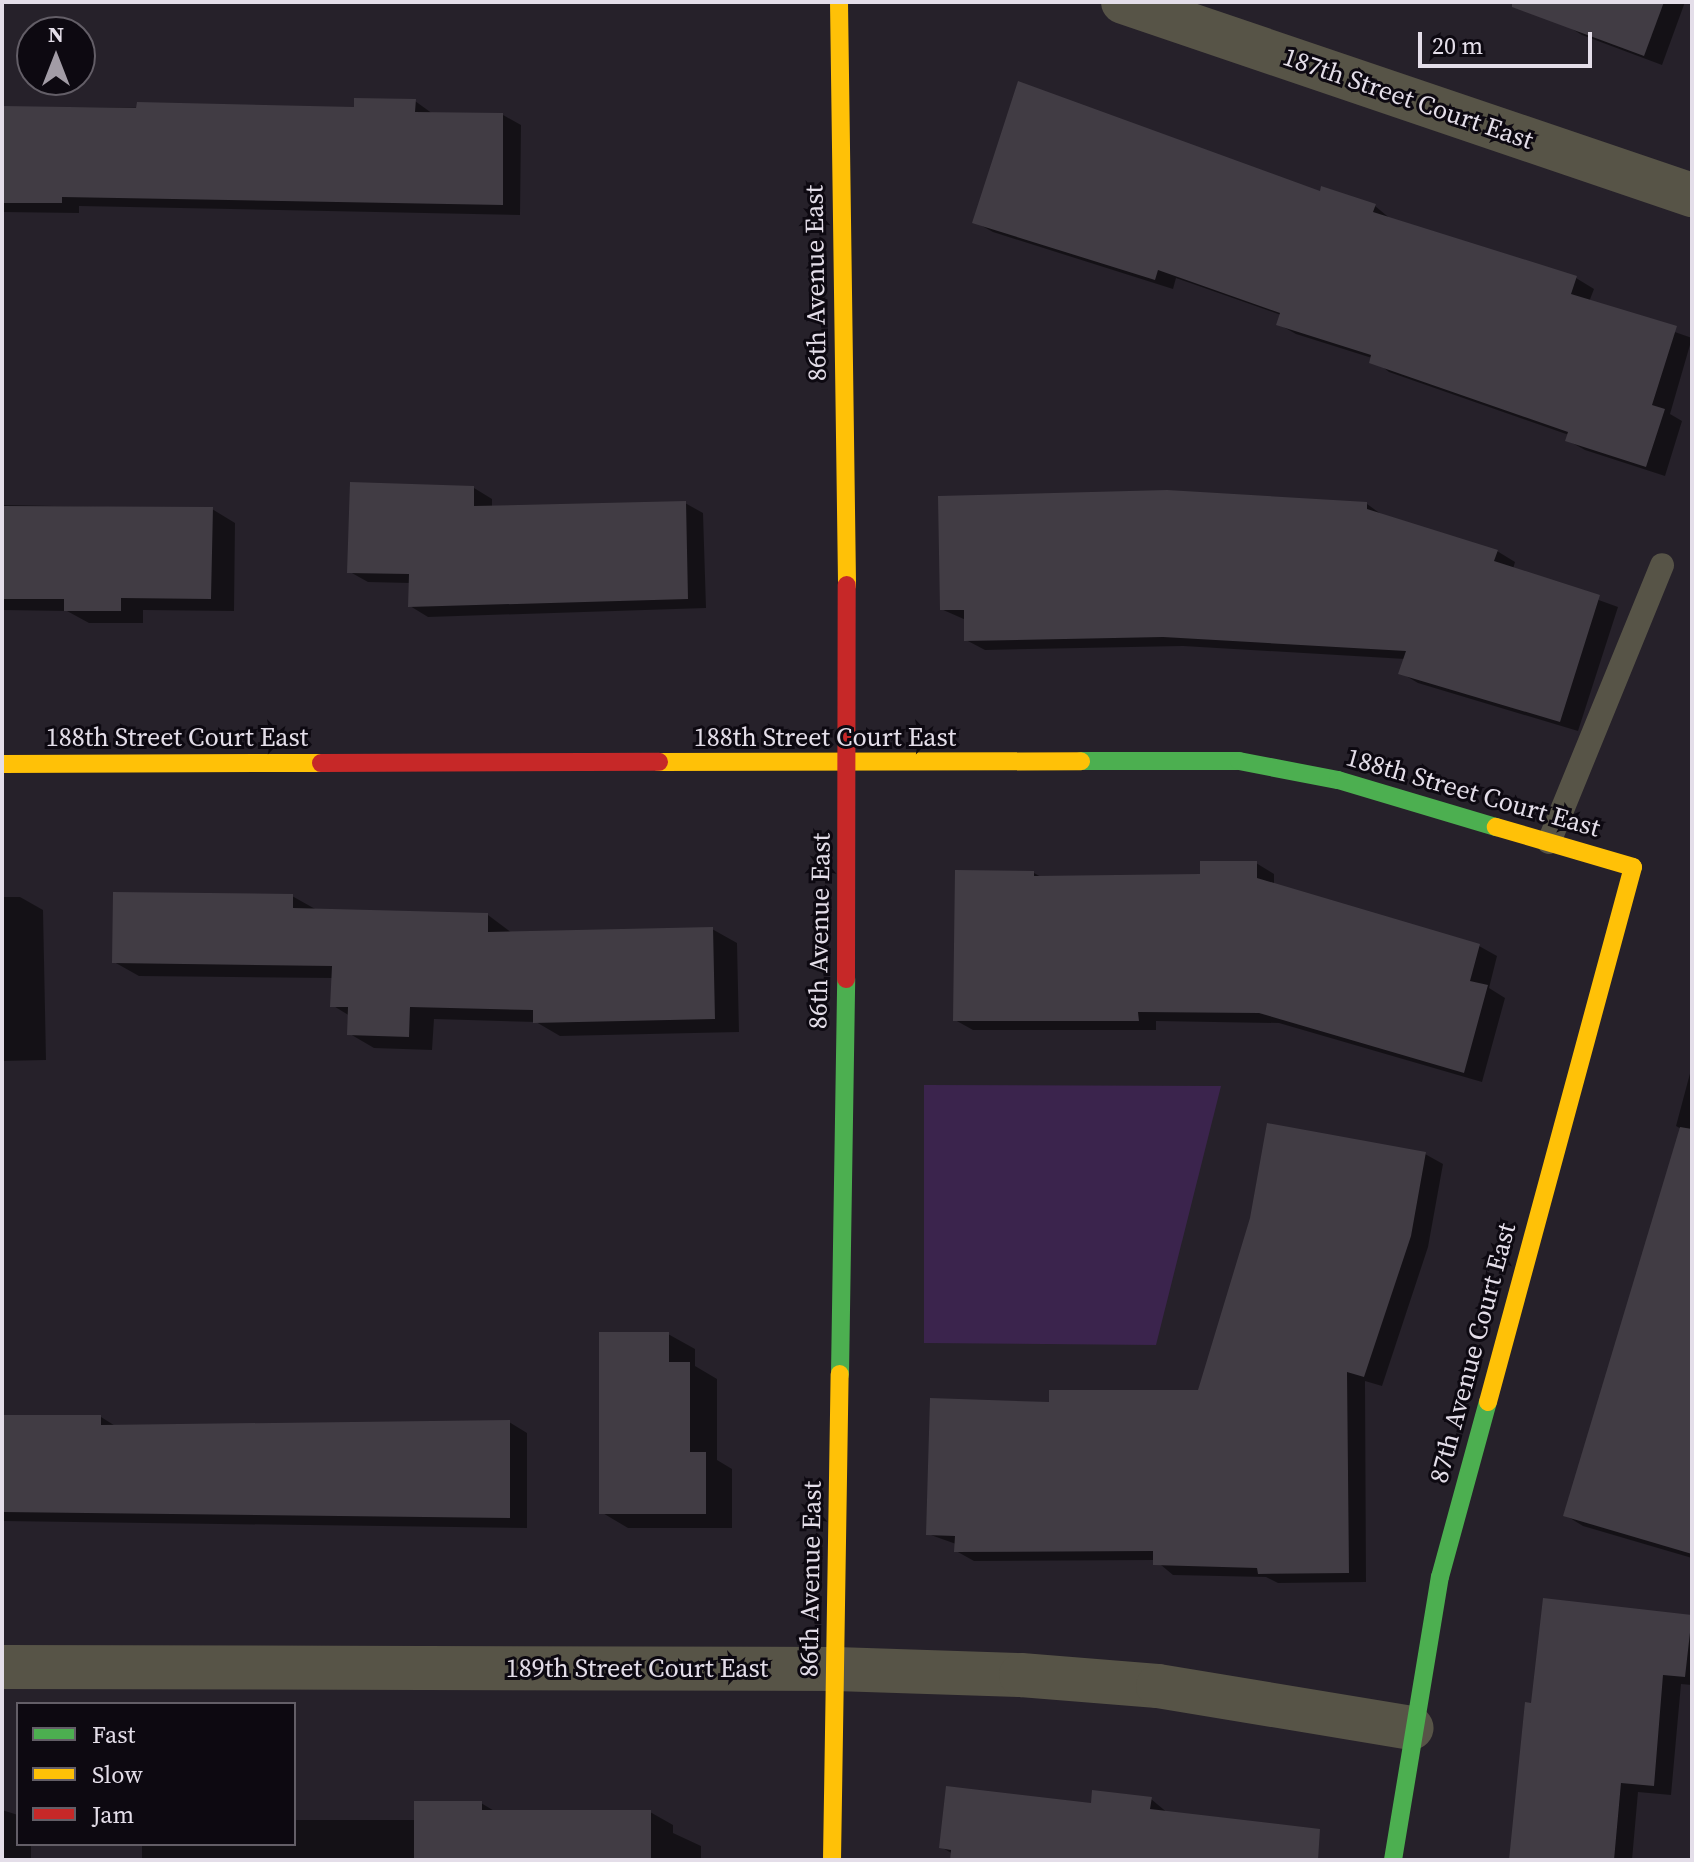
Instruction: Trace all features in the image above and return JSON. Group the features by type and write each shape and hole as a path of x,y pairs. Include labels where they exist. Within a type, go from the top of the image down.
{"street":[{"name":"86th Avenue East","path":"832,1860 849,765 839,2"},
{"name":"187th Street Court East","path":"1123,2 1692,195"},
{"name":"188th Street Court East","path":"2,764 849,765 1239,761 1338,780 1633,867"},
{"name":"87th Avenue Court East","path":"1393,1860 1412,1728 1457,1507 1633,867"},
{"name":"189th Street Court East","path":"2,1667 836,1669 1158,1686 1412,1728"}],"lane":[{"path":"1549,842 1662,565"}],"shaded area":[{"path":"924,1085 1221,1086 1156,1345 924,1343"}],"building":[{"path":"1512,2 1664,2 1644,56 1512,7"},
{"path":"1018,81 1320,191 1321,186 1376,204 1373,212 1577,276 1571,294 1677,326 1652,405 1665,409 1646,467 1565,441 1568,432 1369,363 1371,355 1276,325 1280,313 1158,270 1155,280 972,223"},
{"path":"354,98 416,99 415,112 503,113 503,205 62,197 62,203 2,203 2,106 136,108 137,102 354,107"},
{"path":"350,482 474,486 474,506 686,501 688,599 408,607 409,574 347,573"},
{"path":"1167,490 1367,502 1367,509 1498,550 1494,561 1600,595 1560,722 1398,674 1406,651 1163,637 964,641 964,610 940,610 938,496"},
{"path":"2,506 213,507 211,599 121,598 121,611 64,611 64,599 2,599"},
{"path":"1200,861 1257,861 1257,878 1480,944 1470,981 1488,985 1464,1073 1259,1013 1138,1012 1139,1021 953,1021 955,870 1034,871 1034,876 1200,874"},
{"path":"113,892 293,894 293,908 488,913 488,932 713,927 715,1019 533,1023 533,1010 410,1007 409,1037 347,1035 348,1007 330,1007 332,966 112,963"},
{"path":"1267,1123 1426,1152 1411,1236 1364,1377 1347,1372 1349,1573 1258,1574 1257,1568 1153,1565 1153,1551 954,1552 955,1536 926,1535 930,1398 1049,1402 1049,1390 1198,1390 1250,1218"},
{"path":"1680,1127 1692,1129 1692,1554 1563,1516"},
{"path":"599,1332 669,1332 669,1362 690,1362 690,1452 706,1452 706,1514 599,1514"},
{"path":"2,1415 101,1415 101,1425 510,1420 510,1518 2,1512"},
{"path":"1543,1598 1692,1615 1685,1677 1663,1675 1654,1786 1621,1783 1614,1860 1509,1860 1525,1702 1531,1703"},
{"path":"946,1786 1091,1803 1092,1790 1152,1797 1150,1809 1320,1829 1318,1860 950,1860 951,1850 939,1848"},
{"path":"414,1801 482,1801 482,1810 651,1810 651,1860 414,1860"}],"traffic: fast":[{"path":"1081,761 1239,761 1338,780 1496,827"},
{"path":"840,1374 846,979"},
{"path":"1393,1860 1440,1577 1488,1402"}],"traffic: slow":[{"path":"839,2 847,585"},
{"path":"659,762 1081,761"},
{"path":"2,764 321,763"},
{"path":"1488,1402 1633,867 1496,827"},
{"path":"832,1860 840,1374"}],"traffic: jam":[{"path":"846,979 847,585"},
{"path":"321,763 659,762"}]}
